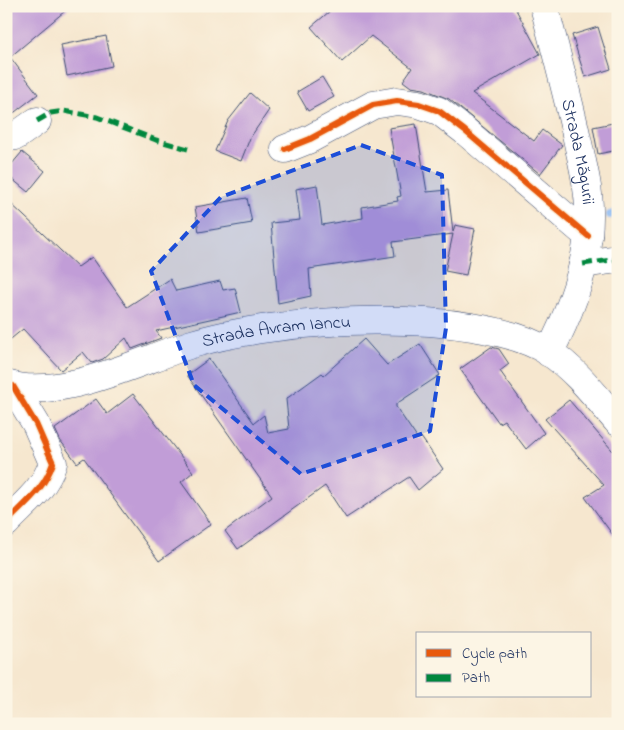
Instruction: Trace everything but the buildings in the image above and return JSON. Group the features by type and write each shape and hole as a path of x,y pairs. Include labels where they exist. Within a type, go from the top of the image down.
{"street":[{"name":"Strada Măgurii","path":"544,6 566,88 588,189 588,236 583,264 564,324 549,353"},
{"path":"285,149 310,139 373,105 398,101 419,104 439,111 465,131 588,236"},
{"path":"6,137 16,136 38,122"},
{"path":"583,264 618,259"},
{"name":"Strada Avram Iancu","path":"10,385 40,388 74,384 221,336 251,330 392,320 434,322 495,332 534,344 549,353 581,381 618,422"},
{"path":"6,523 38,494 48,477 53,463 36,424 10,385"}],"highlighted area":[{"path":"361,145 442,175 446,328 430,431 301,474 194,385 151,271 221,197"}],"waterway":[{"path":"610,215 618,213"}],"marked path":[{"path":"37,121 51,113 64,111 97,117 156,140 188,149"},
{"path":"583,264 618,259"}],"cycle path":[{"path":"285,149 310,139 373,105 397,101 419,104 439,111 465,131 588,236"},
{"path":"6,523 39,489 53,463 36,424 13,386"}]}
